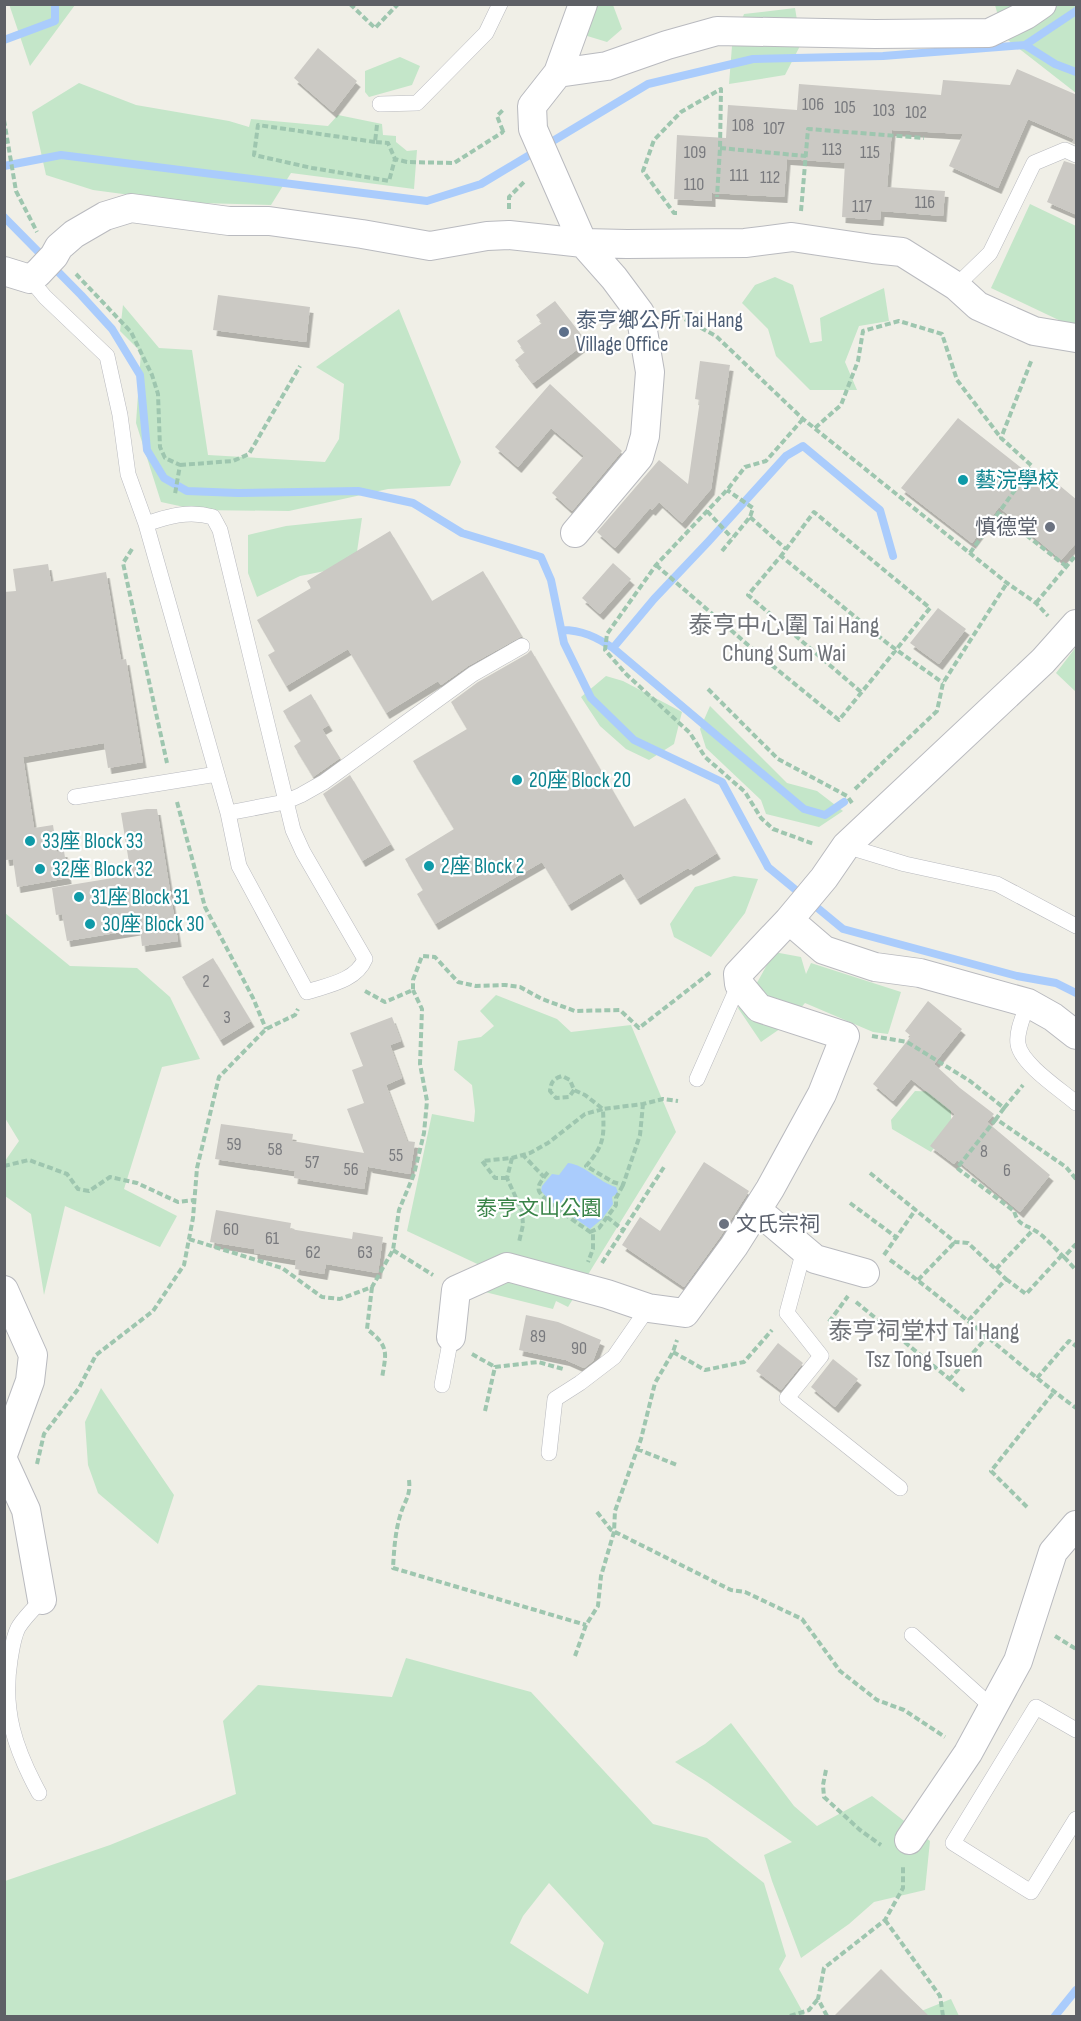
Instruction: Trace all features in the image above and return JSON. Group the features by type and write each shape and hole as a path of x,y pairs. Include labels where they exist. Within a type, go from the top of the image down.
{"street":[{"path":"575,533 639,457 645,436 650,372 640,314 614,278 583,243 520,133 532,106 558,73 583,4"},
{"path":"558,73 607,66 717,31 875,34 989,33 1026,15 1042,4"},
{"path":"32,270 74,234 105,216 131,208 229,221 269,221 430,246 487,236 509,235 583,243 745,243 792,237 902,252 956,286 978,306 1034,331 1077,338"},
{"path":"727,976 738,974 794,915 846,846 1042,661 1074,626"},
{"path":"794,915 824,950 875,967 920,973 1028,1004 1053,1017 1077,1035"},
{"path":"451,1337 456,1290 507,1266 648,1308 685,1313 757,1210 822,1094 845,1036 759,1008 727,976"},
{"path":"757,1210 815,1259 866,1275"},
{"path":"4,1290 33,1355 30,1382 18,1420 4,1452"},
{"path":"4,1462 26,1510 42,1600"},
{"path":"898,1845 968,1753 1018,1661 1053,1552 1077,1525"}],"lane":[{"path":"380,104 417,103 486,33 500,4"},
{"path":"956,286 990,253 1034,163 1065,150 1077,155"},
{"path":"32,270 45,297 107,356 120,415 128,474 146,524 217,774 239,866 307,992 351,975 360,969 365,959 303,852 293,830 220,530 213,517 199,513 171,515 146,524"},
{"path":"228,813 285,802 324,782 473,674 522,646"},
{"path":"75,797 217,774"},
{"path":"846,846 905,864 997,884 1077,926"},
{"path":"697,1079 727,976"},
{"path":"1028,1004 1021,1023 1018,1044 1024,1059 1077,1103"},
{"path":"804,1250 787,1313 821,1356 787,1398 900,1488"},
{"path":"549,1453 555,1399 614,1357 648,1308"},
{"path":"442,1385 451,1337"},
{"path":"39,1793 22,1761 6,1704 6,1686 18,1628 42,1600"},
{"path":"912,1635 993,1707"},
{"path":"1077,1730 1036,1707 953,1843 1031,1892 1077,1819"}],"path":[{"path":"350,4 375,28 398,4"},
{"path":"685,214 674,213 643,171 654,140 681,112 721,89 717,197"},
{"path":"375,142 380,104"},
{"path":"4,120 16,191 38,233"},
{"path":"258,125 388,143 395,159 389,181 254,155 258,125"},
{"path":"799,238 808,129 924,138"},
{"path":"395,159 407,162 454,163 503,132 520,133"},
{"path":"720,148 806,156"},
{"path":"509,235 509,197 539,168"},
{"path":"81,267 75,274 131,332 152,375 158,394 160,447 165,458 180,465 233,461 249,454 300,366"},
{"path":"640,314 677,315 716,336 803,419 1007,583 1036,603 1056,624 1074,626"},
{"path":"815,428 841,405 858,361 862,331 899,321 942,334 957,380 1001,438 1032,466 970,553"},
{"path":"1001,438 1042,332"},
{"path":"803,419 766,460 745,467 727,490 656,565 607,634 605,650 626,674 690,733 705,757 745,792 761,818 773,829 815,844"},
{"path":"175,495 180,465"},
{"path":"722,551 750,517 753,508 727,490"},
{"path":"707,512 732,538"},
{"path":"656,565 679,587 839,720 930,608 814,512 748,595 861,692"},
{"path":"998,513 1067,567"},
{"path":"750,517 786,549"},
{"path":"1036,603 1077,555"},
{"path":"781,556 896,649 943,683"},
{"path":"855,789 937,711 943,683 1007,583"},
{"path":"708,689 778,759 847,796 858,810"},
{"path":"382,1378 386,1353 380,1339 367,1329 372,1287 393,1250 399,1210 414,1174 424,1133 427,1101 420,1064 422,1009 413,990 413,980 422,956 435,957 458,982 476,986 519,987 542,999 575,1011 620,1010 639,1028 727,976"},
{"path":"351,975 358,987 385,1002 413,990"},
{"path":"35,1472 44,1434 79,1388 96,1355 153,1311 184,1265 197,1168 219,1077 266,1029 295,1015 307,992"},
{"path":"845,1036 859,1033 907,1042 970,1081 1004,1108 957,1168 1014,1211 1016,1218 1026,1227 1034,1229 1077,1270"},
{"path":"562,1076 570,1080 573,1090 569,1097 556,1098 550,1091 551,1083 562,1076"},
{"path":"573,1090 585,1095 603,1108"},
{"path":"507,1178 495,1178 482,1161 512,1158 530,1153 548,1143 585,1114 603,1108 643,1104 663,1099 678,1101"},
{"path":"590,1232 599,1228 616,1204 616,1198 623,1185 640,1136 643,1104"},
{"path":"603,1108 604,1137 596,1154 586,1166 613,1182 623,1185"},
{"path":"996,1119 1066,1167 1077,1179"},
{"path":"522,1154 544,1177"},
{"path":"512,1158 507,1178 522,1211 523,1225 518,1246"},
{"path":"4,1166 29,1160 67,1174 78,1189 89,1191 110,1177 137,1183 178,1203 194,1200"},
{"path":"600,1267 622,1229 664,1167"},
{"path":"549,1171 539,1185 539,1191 549,1203 594,1234 594,1249 586,1265 583,1266"},
{"path":"870,1173 955,1242 968,1243 1006,1279 1026,1294 1077,1244"},
{"path":"850,1203 896,1237"},
{"path":"866,1275 916,1209"},
{"path":"607,1217 622,1229"},
{"path":"996,1269 1034,1229"},
{"path":"189,1239 282,1269 321,1297 340,1299 372,1287"},
{"path":"918,1280 955,1242"},
{"path":"393,1250 456,1290"},
{"path":"866,1275 918,1280 1054,1392 1077,1408"},
{"path":"866,1275 950,1380 963,1391"},
{"path":"968,1321 1006,1279"},
{"path":"576,1656 586,1625 598,1606 601,1576 614,1532 615,1511 637,1449 655,1383 673,1352 685,1313"},
{"path":"673,1352 705,1370 744,1362 787,1313"},
{"path":"950,1380 987,1337"},
{"path":"1037,1378 1069,1341 1077,1346"},
{"path":"485,1411 495,1367 538,1362 566,1370"},
{"path":"1028,1507 991,1471 1054,1392"},
{"path":"637,1449 677,1465"},
{"path":"409,1480 411,1493 400,1514 394,1545 393,1568 586,1625"},
{"path":"597,1512 614,1532 731,1590 745,1592 801,1619 840,1671 877,1700 918,1718 968,1753"},
{"path":"790,2016 809,2010 818,1999 824,1968 885,1920 903,1888 903,1862 898,1845 860,1830 824,1797 823,1785 826,1770"},
{"path":"885,1920 940,1996 944,2016"},
{"path":"818,1999 827,2016"}],"green space":[{"path":"9,4 75,4 75,5 30,66"},
{"path":"613,5 622,29 607,42 584,35 596,6"},
{"path":"995,5 1076,5 1076,93 1004,37"},
{"path":"795,8 801,44 785,75 729,84 732,46 744,14"},
{"path":"400,57 420,66 412,85 369,97 365,92 365,71"},
{"path":"79,83 136,105 229,121 249,127 251,119 328,126 338,115 382,124 383,135 396,136 396,142 407,151 417,150 414,189 291,173 271,205 161,202 93,190 46,175 32,112"},
{"path":"1030,204 1076,226 1076,323 1065,323 991,288"},
{"path":"775,277 793,285 810,343 822,341 820,318 884,288 889,321 859,326 845,362 857,390 810,390 776,356 768,329 742,303 755,285"},
{"path":"123,305 159,348 192,350 208,455 325,462 339,439 344,384 316,367 399,309 461,462 450,486 388,489 289,511 198,510 161,502 136,423 141,352 120,331"},
{"path":"362,518 355,565 300,576 257,597 248,573 248,535 286,526"},
{"path":"1076,647 1076,692 1056,673"},
{"path":"606,676 623,681 682,712 674,744 649,760 626,749 600,726 581,697"},
{"path":"710,706 787,783 817,791 843,811 819,827 766,814 761,800 706,748 700,729"},
{"path":"734,876 758,879 745,913 711,957 674,937 670,924 695,887"},
{"path":"5,913 70,966 137,968 170,997 200,1059 162,1067 124,1189 177,1216 160,1247 65,1206 44,1295 31,1214 5,1196 5,1161 19,1141 5,1118"},
{"path":"774,952 801,957 806,974 811,963 901,992 888,1034 873,1032 805,1003 787,1024 761,1042 738,1008 758,981"},
{"name":"泰亨文山公園","path":"496,995 557,1019 571,1032 631,1025 676,1132 568,1307 556,1301 553,1309 485,1292 488,1269 407,1231 432,1114 474,1122 472,1085 454,1070 458,1041 481,1037 494,1026 480,1011"},
{"path":"915,1091 940,1092 951,1105 951,1125 931,1152 892,1129 891,1120"},
{"path":"101,1388 174,1495 158,1544 98,1493 88,1465 85,1422"},
{"path":"406,1658 531,1692 653,1824 707,1838 764,1883 786,1956 779,1969 805,2016 5,2016 5,1881 110,1845 236,1794 223,1721 258,1685 392,1697","holes":["549,1883 604,1943 588,1994 510,1943 523,1916"]},
{"path":"731,1723 794,1806 817,1826 872,1796 930,1841 925,1890 874,1902 849,1924 801,1958 764,1855 792,1842 675,1762 705,1744"},
{"path":"951,1999 959,2016 909,2016"}],"water":[{"path":"568,1163 581,1167 616,1187 618,1193 612,1197 613,1204 602,1219 590,1229 559,1207 558,1203 552,1203 541,1191 542,1186 552,1174 559,1175"}],"building":[{"path":"318,48 357,81 333,112 294,78"},
{"path":"1017,69 1077,95 1077,145 1072,143 1074,139 1028,119 998,188 949,166 963,134 892,130 887,187 945,191 943,216 881,211 880,220 842,217 845,163 787,159 784,197 712,193 712,201 674,199 677,135 726,138 728,105 797,110 799,84 941,95 943,80 1010,85"},
{"path":"1064,161 1077,165 1077,215 1047,202"},
{"path":"218,295 310,307 306,342 213,330"},
{"path":"555,301 587,342 533,383 515,360 525,352 517,341 542,323 536,315"},
{"path":"700,361 730,365 711,489 682,523 659,502 652,510 650,508 615,548 597,532 659,460 688,484 700,400 695,399"},
{"path":"550,384 622,451 572,511 552,493 584,456 551,428 518,467 495,447"},
{"name":"藝浣學校","path":"958,418 1034,478 1041,470 1077,500 1077,542 1061,560 999,507 972,543 901,488"},
{"path":"390,531 432,601 483,571 522,636 468,666 441,685 438,681 386,713 348,649 286,686 268,655 275,651 257,620 311,588 307,581"},
{"path":"613,563 631,579 600,614 582,598"},
{"path":"48,564 51,582 106,572 121,660 126,659 143,762 108,768 104,743 23,757 34,828 53,825 57,852 64,851 68,878 17,887 13,859 6,860 4,849 4,592 16,591 13,569"},
{"path":"938,608 966,629 939,664 910,643"},
{"path":"531,650 634,827 685,798 717,853 637,899 621,873 568,905 542,862 435,924 417,894 423,890 405,859 454,829 413,761 467,729 451,702 478,682"},
{"path":"311,694 329,725 322,729 340,758 313,777 294,746 301,741 283,711"},
{"path":"350,775 391,844 362,861 323,794"},
{"path":"157,809 178,941 142,946 140,929 67,941 62,914 56,915 52,888 131,875 121,813"},
{"path":"213,958 251,1021 220,1040 182,977"},
{"path":"928,1001 962,1029 934,1064 994,1114 987,1122 1050,1175 1020,1212 957,1160 954,1164 930,1146 955,1114 911,1079 893,1101 873,1084 911,1036 905,1031"},
{"path":"392,1017 401,1041 390,1045 402,1078 386,1085 407,1141 415,1142 410,1174 368,1165 364,1189 294,1178 295,1171 215,1159 221,1124 293,1134 292,1141 364,1153 347,1109 364,1103 352,1070 363,1066 350,1033"},
{"name":"文氏宗祠","path":"704,1162 749,1191 684,1287 622,1245 640,1217 660,1231"},
{"path":"216,1210 291,1223 290,1229 352,1239 353,1232 383,1237 378,1273 326,1264 324,1274 295,1269 296,1260 254,1253 254,1249 210,1242"},
{"path":"526,1315 558,1322 601,1340 593,1361 584,1368 566,1360 519,1350"},
{"path":"778,1343 803,1363 781,1390 756,1371"},
{"path":"833,1359 858,1379 835,1407 811,1387"},
{"path":"881,1969 903,1991 929,2016 834,2016"}],"waterway":[{"path":"4,40 55,21 55,4"},
{"path":"4,166 61,155 427,201 481,184 648,84 753,59 883,56 1025,45 1076,11"},
{"path":"1025,45 1055,64 1076,72"},
{"path":"4,217 112,329 140,375 147,450 164,478 187,491 238,493 358,491 413,503 462,533 541,557 551,580 564,643 591,698 634,740 722,782 768,867 843,929 1017,976 1056,983 1076,993"},
{"path":"613,648 654,599 786,456 803,446 880,510 893,556"},
{"path":"562,630 589,635 613,648 804,809 825,815 844,802"},
{"path":"1055,2016 1076,1990"}],"place":[{"name":"泰亨鄉公所 Tai Hang Village Office","path":"564,332"},
{"name":"藝浣學校","path":"963,480"},
{"name":"慎德堂","path":"1050,527"},
{"name":"20座 Block 20","path":"517,780"},
{"name":"33座 Block 33","path":"30,841"},
{"name":"2座 Block 2","path":"429,866"},
{"name":"32座 Block 32","path":"40,869"},
{"name":"31座 Block 31","path":"79,897"},
{"name":"30座 Block 30","path":"90,924"},
{"name":"文氏宗祠","path":"724,1224"}],"district":[{"name":"泰亨中心圍 Tai Hang Chung Sum Wai","path":"784,639"},
{"name":"泰亨祠堂村 Tai Hang Tsz Tong Tsuen","path":"924,1345"}]}
